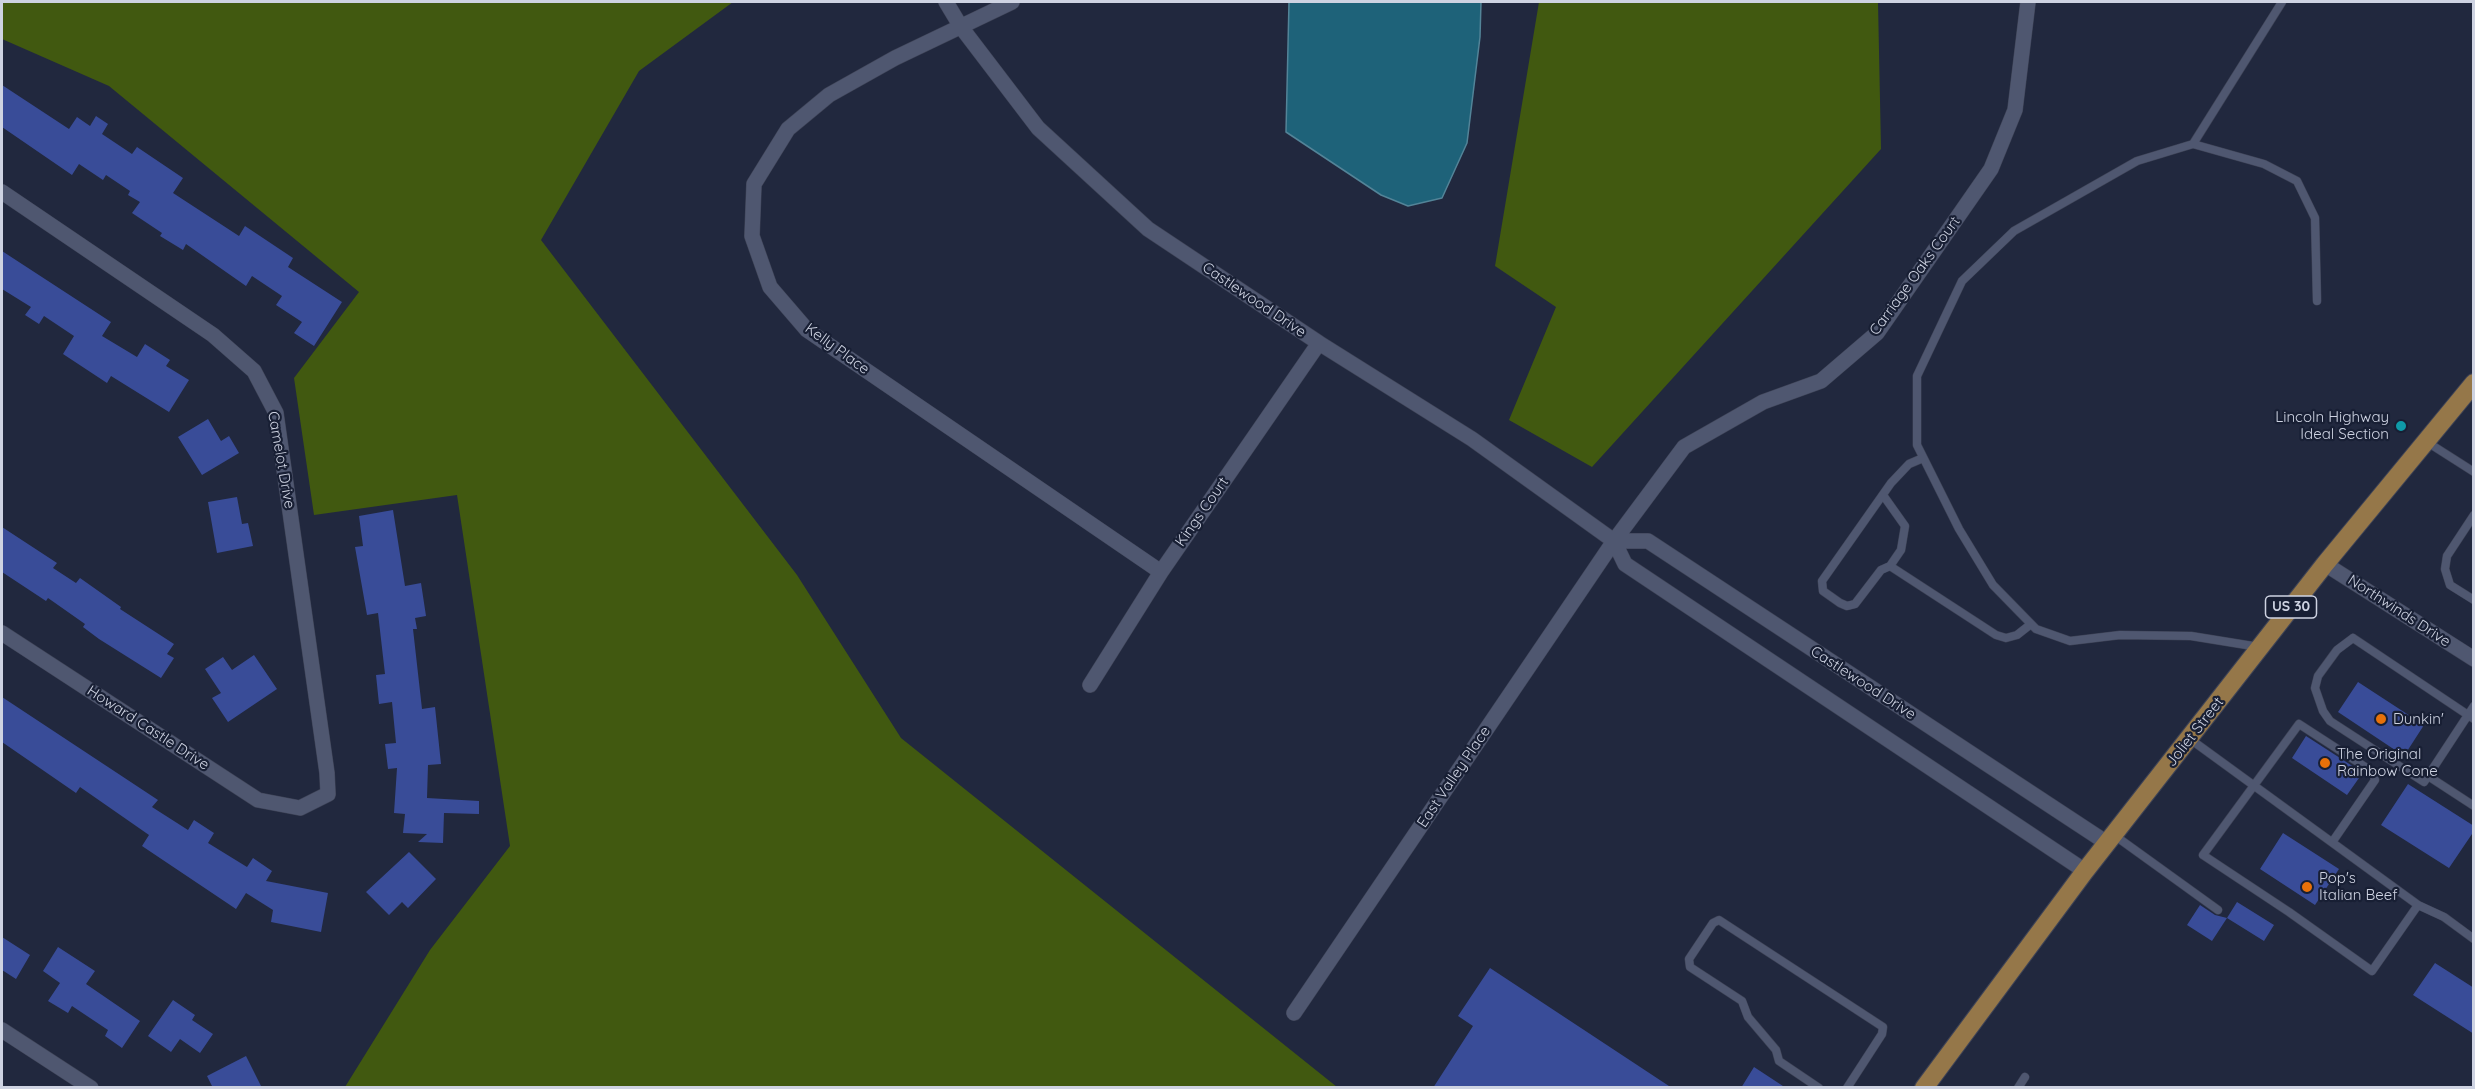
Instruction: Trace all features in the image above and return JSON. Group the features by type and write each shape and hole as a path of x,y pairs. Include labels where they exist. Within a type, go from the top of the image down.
{"main road":[{"name":"Joliet Street","path":"1930,1086 2085,871 2325,564 2474,382"}],"street":[{"name":"Castlewood Drive","path":"946,2 961,27 1038,128 1148,229 1319,343 1472,439 1614,541 1625,564 2085,871"},
{"name":"Kelly Place","path":"1012,2 895,58 829,94 788,129 754,184 752,236 770,287 807,330 1161,572"},
{"name":"Carriage Oaks Court","path":"1614,541 1684,447 1763,402 1821,381 1877,333 1991,169 2015,110 2028,2"},
{"name":"Camelot Drive","path":"2,192 213,334 254,371 276,413 327,772 328,794 300,808"},
{"name":"Kings Court","path":"1090,685 1161,572 1319,343"},
{"name":"Castlewood Drive","path":"1614,541 1648,541 2110,839"},
{"name":"East Valley Place","path":"1294,1013 1614,541"},
{"name":"Northwinds Drive","path":"2325,564 2474,659"},
{"name":"Howard Castle Drive","path":"2,633 258,800 300,808"},
{"path":"2,1030 91,1088"}],"lane":[{"path":"2193,144 2282,2"},
{"path":"2261,647 2191,636 2120,635 2070,641 2036,629 1993,585 1959,529 1923,458 1917,445 1917,376 1962,281 2014,231 2137,161 2193,144 2264,164 2297,181 2316,218 2317,301"},
{"path":"2426,441 2474,472"},
{"path":"1883,495 1905,526 1905,537 1890,566 1881,570 1855,604 1847,606 1823,591 1822,581 1883,495 1908,464 1923,458"},
{"path":"2474,515 2447,556 2445,569 2450,585 2474,600"},
{"path":"1890,566 1996,635 2006,638 2017,635 2031,624"},
{"path":"2471,717 2353,638 2332,656 2318,676 2315,688 2323,711 2330,721 2474,806"},
{"path":"2426,779 2471,717 2474,706"},
{"path":"2333,841 2375,780 2373,772 2299,724 2203,855 2372,971 2418,905"},
{"path":"2190,739 2418,905 2444,917 2474,939"},
{"path":"2110,839 2218,910"},
{"path":"1819,1088 1779,1061 1776,1050 1748,1017 1742,1001 1690,967 1689,958 1713,923 1719,920 1883,1027 1882,1034 1847,1088"},
{"path":"2018,1088 2025,1077"}],"green space":[{"path":"2,2 733,2 639,71 541,240 797,575 901,738 1337,1087 345,1087 430,950 510,846 457,495 314,515 294,378 359,292 109,86 2,39"},
{"path":"1539,2 1878,2 1881,149 1592,467 1509,420 1556,307 1495,266"}],"water":[{"path":"1289,2 1481,2 1480,37 1467,143 1442,198 1408,206 1381,195 1286,132"}],"building":[{"path":"2,85 69,129 77,117 90,126 96,116 108,124 102,134 132,154 137,147 183,178 173,193 239,236 245,226 293,258 288,267 342,302 314,346 294,333 302,322 276,305 282,296 252,276 246,286 186,244 183,250 160,236 162,233 132,213 140,202 128,195 130,191 106,175 103,180 79,164 72,175 2,127"},
{"path":"2,251 111,322 102,336 137,357 145,344 170,360 166,366 189,380 169,412 111,376 107,383 63,354 74,336 44,316 39,324 25,315 31,307 2,289"},
{"path":"208,419 221,441 229,436 239,453 202,475 178,437"},
{"path":"237,497 242,524 248,523 253,546 217,553 208,502"},
{"path":"393,510 405,586 421,583 426,616 415,618 417,629 413,629 422,709 435,707 441,764 428,765 427,798 479,801 479,814 444,813 443,843 418,842 427,834 403,833 405,814 394,813 397,768 388,769 385,744 396,743 392,702 379,704 376,675 385,674 378,613 367,615 355,547 363,546 359,516"},
{"path":"2,527 57,563 53,568 76,583 80,578 121,607 120,609 174,644 167,654 174,658 161,678 99,639 83,627 85,624 48,598 46,601 2,572"},
{"path":"254,655 277,689 228,722 212,698 221,693 205,669 223,657 232,670"},
{"name":"Dunkin'","path":"2358,682 2424,725 2404,756 2338,712"},
{"path":"2,697 158,800 152,807 188,830 194,820 214,833 208,843 247,867 253,858 272,871 266,881 328,893 321,932 271,922 273,910 246,893 236,909 142,846 149,835 80,787 76,793 2,742"},
{"name":"The Original Rainbow Cone","path":"2306,736 2357,769 2353,775 2359,778 2347,795 2292,758"},
{"path":"2408,784 2474,826 2474,831 2449,868 2381,825"},
{"name":"Pop's Italian Beef","path":"2283,833 2339,869 2315,905 2260,869"},
{"path":"409,852 436,879 408,908 402,902 389,915 366,892"},
{"path":"2237,902 2274,925 2264,941 2227,918"},
{"path":"2200,905 2215,915 2227,918 2212,941 2187,925"},
{"path":"2,937 30,955 16,979 2,970"},
{"path":"58,947 95,971 86,984 140,1021 122,1048 105,1036 108,1030 72,1006 68,1013 48,1001 60,983 43,971"},
{"path":"2435,963 2474,988 2474,1034 2413,995"},
{"path":"1490,968 1672,1088 1433,1088 1473,1026 1458,1016"},
{"path":"173,1000 195,1015 192,1020 213,1034 200,1053 180,1039 171,1052 148,1036"},
{"path":"246,1056 262,1088 213,1088 207,1076"},
{"path":"1754,1067 1786,1088 1741,1088"}],"place":[{"name":"Lincoln Highway Ideal Section","path":"2401,426"},
{"name":"Dunkin'","path":"2381,719"},
{"name":"The Original Rainbow Cone","path":"2325,763"},
{"name":"Pop's Italian Beef","path":"2307,887"}]}
